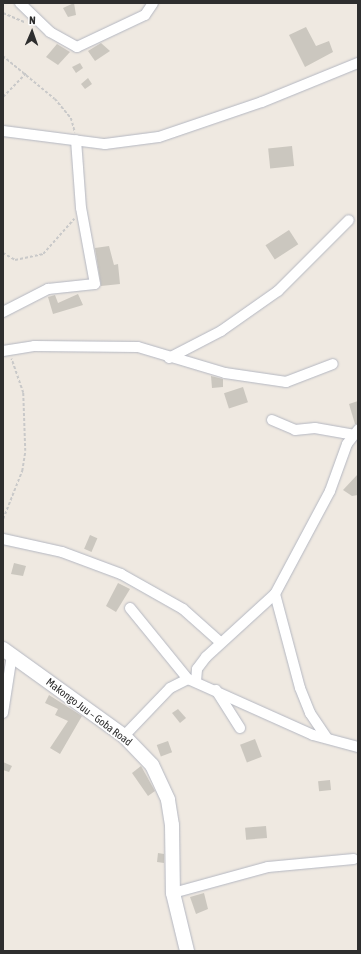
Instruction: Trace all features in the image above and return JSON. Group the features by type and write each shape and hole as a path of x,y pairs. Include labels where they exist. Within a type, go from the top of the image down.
{"street":[{"path":"20,3 55,35 77,47 145,15 153,3"},
{"path":"3,131 105,144 159,137 262,102 358,63"},
{"path":"3,312 48,289 95,284 81,208 76,140"},
{"path":"170,358 220,330 278,291 349,220"},
{"path":"5,351 34,346 138,347 170,358 225,373 286,382 333,364"},
{"path":"124,736 170,688 192,680 200,662 220,642 275,594 330,491 342,455 355,432 315,428 294,430 272,420"},
{"path":"3,539 62,552 121,574 183,609 220,642"},
{"path":"275,594 300,688 310,713 327,738"},
{"path":"130,608 192,680 327,738 358,747"},
{"path":"3,713 8,652"},
{"name":"Makongo Juu – Goba Road","path":"8,652 124,736 152,765 168,800 172,825 173,893 187,951"},
{"path":"216,690 240,728"},
{"path":"173,893 268,867 354,859"}],"path":[{"path":"3,56 26,73 71,118 76,140"},
{"path":"3,97 26,73"},
{"path":"3,253 15,260 43,254 81,208"},
{"path":"3,518 22,471 25,451 23,393 5,351"}],"building":[{"path":"74,3 76,15 68,17 63,8"},
{"path":"306,27 316,46 329,41 333,52 305,67 289,35"},
{"path":"101,43 110,51 95,61 88,51"},
{"path":"57,44 70,52 58,65 46,57"},
{"path":"80,63 83,68 76,73 72,67"},
{"path":"88,78 92,84 85,89 81,84"},
{"path":"292,146 294,166 270,168 268,149"},
{"path":"289,230 298,244 275,260 266,245"},
{"path":"109,246 114,265 118,264 120,284 101,286 95,248"},
{"path":"78,294 83,305 53,314 48,297 55,295 58,303"},
{"path":"211,376 223,379 223,387 212,388"},
{"path":"243,387 248,402 229,408 224,393"},
{"path":"358,401 358,424 355,424 349,404"},
{"path":"358,474 358,495 352,496 343,490"},
{"path":"90,535 97,538 92,552 84,549"},
{"path":"14,563 26,566 23,576 11,574"},
{"path":"118,583 130,589 116,612 106,606"},
{"path":"49,695 82,716 60,754 50,748 68,721 55,715 58,709 45,703"},
{"path":"178,709 186,718 180,723 172,713"},
{"path":"255,739 262,757 247,762 240,745"},
{"path":"168,741 172,752 161,756 157,745"},
{"path":"3,762 12,766 9,772 3,770"},
{"path":"141,766 155,791 148,796 132,773"},
{"path":"330,780 331,790 319,791 318,781"},
{"path":"266,826 267,838 246,840 245,828"},
{"path":"158,853 164,854 164,863 157,862"},
{"path":"204,893 208,909 196,914 190,897"}]}
